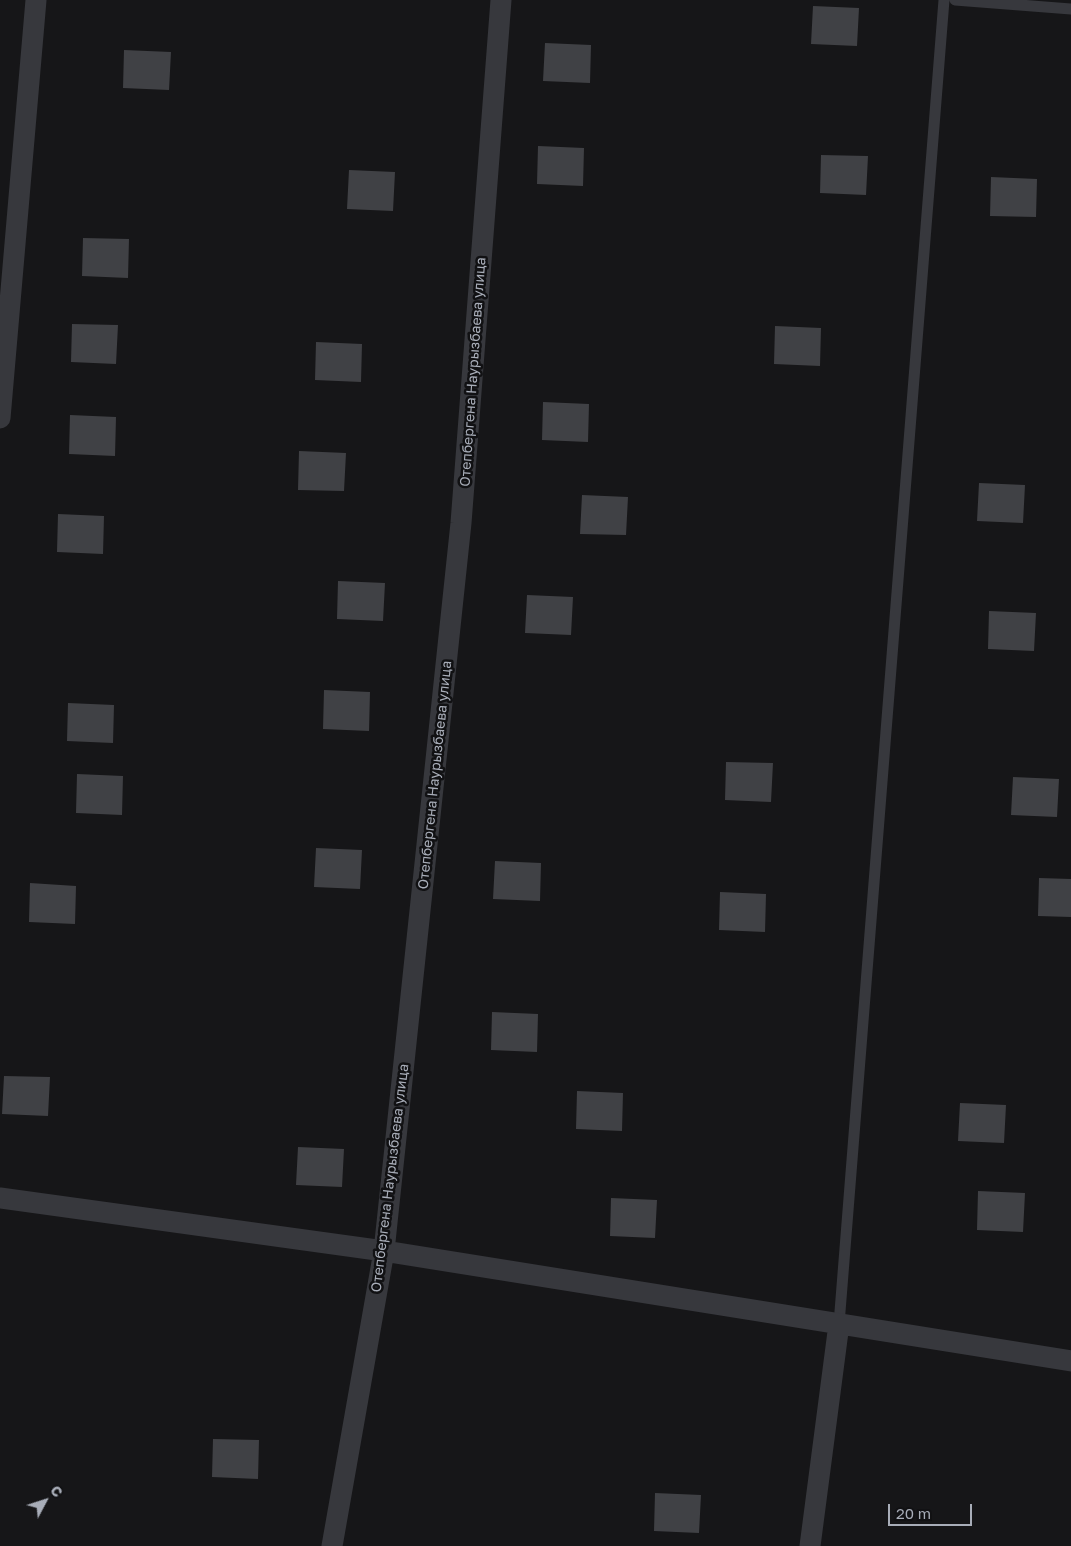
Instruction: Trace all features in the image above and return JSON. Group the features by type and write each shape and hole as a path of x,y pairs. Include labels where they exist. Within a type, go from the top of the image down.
{"street":[{"path":"0,418 36,0"},
{"name":"Отепбергена Наурызбаева улица","path":"332,1546 384,1251 462,523 501,0"},
{"path":"0,1198 384,1251 1071,1360"},
{"path":"810,1546 839,1324"}],"lane":[{"path":"839,1324 944,0"},
{"path":"955,0 1071,9"}],"building":[{"path":"813,6 859,8 857,46 811,44"},
{"path":"545,43 591,45 590,83 543,81"},
{"path":"124,50 171,52 169,90 123,88"},
{"path":"538,146 584,148 583,186 537,184"},
{"path":"821,155 868,156 866,195 820,193"},
{"path":"349,170 395,172 393,211 347,209"},
{"path":"991,177 1037,179 1036,217 990,216"},
{"path":"83,238 129,239 128,278 82,276"},
{"path":"72,324 118,325 116,364 71,362"},
{"path":"775,326 821,328 820,366 774,364"},
{"path":"316,342 362,344 361,382 315,380"},
{"path":"543,402 589,404 588,442 542,440"},
{"path":"70,415 116,417 115,456 69,454"},
{"path":"299,451 346,453 344,491 298,490"},
{"path":"979,483 1025,485 1023,523 977,521"},
{"path":"582,495 628,497 626,535 580,534"},
{"path":"58,514 104,516 103,554 57,552"},
{"path":"338,581 385,583 383,621 337,619"},
{"path":"527,595 573,597 571,635 525,633"},
{"path":"989,611 1036,613 1034,651 988,649"},
{"path":"324,690 370,692 369,731 323,729"},
{"path":"68,703 114,705 113,743 67,741"},
{"path":"726,762 773,763 771,802 725,800"},
{"path":"77,774 123,776 122,815 76,813"},
{"path":"1013,777 1059,779 1057,817 1011,815"},
{"path":"316,848 362,850 360,889 314,887"},
{"path":"495,861 541,863 540,901 493,899"},
{"path":"1039,878 1071,879 1071,917 1038,916"},
{"path":"30,883 76,886 75,924 29,922"},
{"path":"720,892 766,894 765,932 719,930"},
{"path":"492,1012 538,1014 537,1052 491,1050"},
{"path":"4,1076 50,1077 48,1116 2,1114"},
{"path":"577,1091 623,1093 622,1131 576,1129"},
{"path":"960,1103 1006,1105 1004,1143 958,1141"},
{"path":"298,1147 344,1149 342,1187 296,1185"},
{"path":"978,1191 1025,1193 1023,1232 977,1230"},
{"path":"611,1198 657,1200 655,1238 610,1236"},
{"path":"213,1439 259,1440 258,1479 212,1477"},
{"path":"655,1493 701,1495 699,1533 654,1531"}]}
